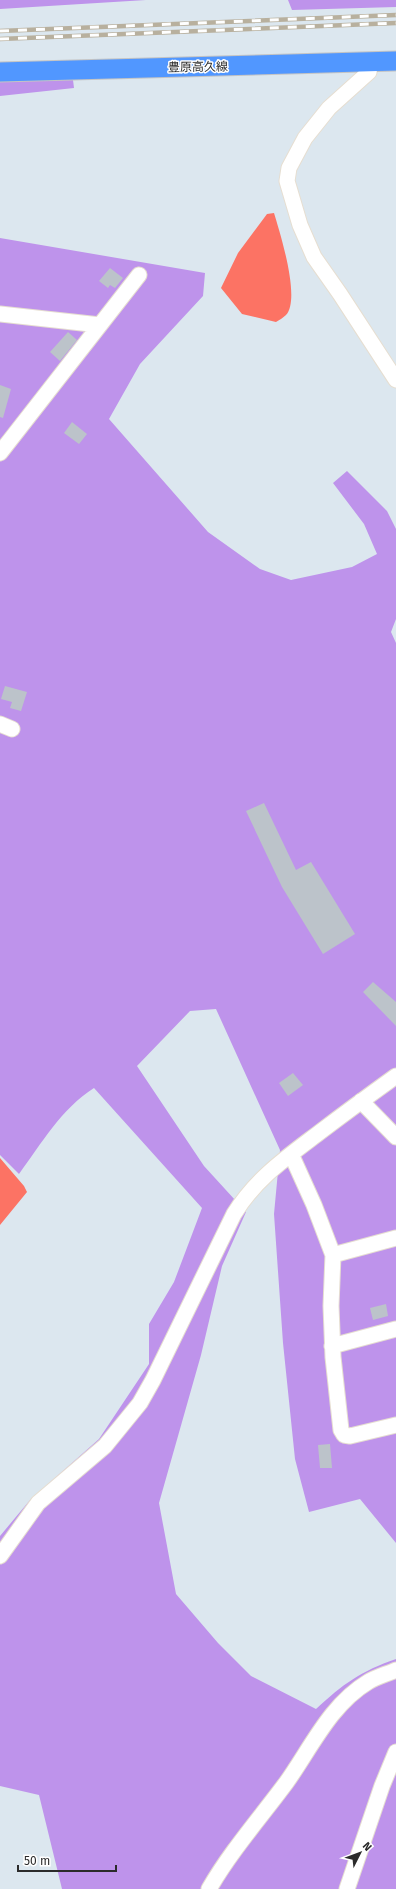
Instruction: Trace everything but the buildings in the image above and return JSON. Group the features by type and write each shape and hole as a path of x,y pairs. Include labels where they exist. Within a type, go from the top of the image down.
{"main road":[{"name":"豊原高久線","path":"0,72 396,61"}],"street":[{"path":"371,62 368,72 329,108 305,138 289,168 287,181 300,224 314,257 396,380"},
{"path":"0,453 139,275"},
{"path":"0,314 100,325"},
{"path":"0,1556 38,1503 105,1446 140,1403 154,1380 234,1214 258,1181 291,1154 396,1076"},
{"path":"361,1101 396,1137"},
{"path":"291,1154 314,1205 333,1255 331,1306 332,1346 341,1430 344,1435 350,1436 396,1425"},
{"path":"333,1255 396,1238"},
{"path":"332,1346 396,1329"},
{"path":"210,1889 232,1852 286,1782 328,1719 350,1697 368,1682 396,1670"},
{"path":"347,1889 382,1786 396,1752"}],"shaded area":[{"path":"0,0 146,0 0,9"},
{"path":"288,0 396,0 396,7 292,10"},
{"path":"0,78 73,80 74,88 0,96"},
{"path":"274,213 288,266 291,295 290,307 286,315 276,322 242,314 221,288 238,253 267,214"},
{"path":"0,238 205,273 203,296 140,364 109,419 208,532 260,569 291,580 352,567 377,554 364,524 333,483 347,471 387,511 396,529 396,619 391,632 396,643 396,1543 360,1499 309,1512 295,1459 283,1343 274,1214 280,1150 216,1009 190,1011 137,1066 204,1166 246,1212 222,1266 201,1355 159,1503 176,1594 218,1643 251,1676 316,1709 335,1692 353,1679 373,1668 396,1659 396,1889 62,1889 39,1795 0,1786 0,1536 30,1500 99,1439 149,1364 149,1324 174,1282 202,1208 94,1088 82,1096 62,1116 19,1174 0,1155"},
{"path":"0,1158 24,1186 27,1192 0,1225"}],"railway":[{"path":"0,31 396,15"},
{"path":"0,39 396,23"}]}
